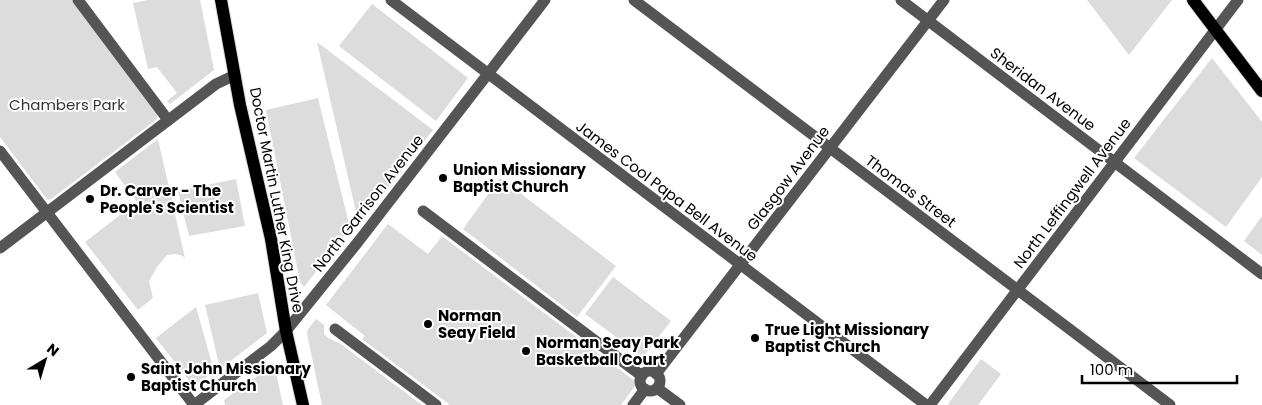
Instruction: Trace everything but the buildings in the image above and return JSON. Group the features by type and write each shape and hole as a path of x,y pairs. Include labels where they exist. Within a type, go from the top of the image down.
{"main road":[{"name":"Doctor Martin Luther King Drive","path":"221,0 240,104 271,239 286,331 303,405"},
{"path":"1193,0 1262,91"}],"street":[{"path":"78,0 168,120"},
{"name":"James Cool Papa Bell Avenue","path":"391,0 926,405"},
{"name":"North Garrison Avenue","path":"194,405 271,346 286,331 364,234 545,0"},
{"name":"Thomas Street","path":"634,0 1170,405"},
{"name":"Sheridan Avenue","path":"901,0 1262,274"},
{"name":"Glasgow Avenue","path":"656,374 944,0"},
{"name":"North Leffingwell Avenue","path":"930,405 1238,0"},
{"path":"0,248 216,84 235,75"},
{"path":"0,151 194,405"},
{"path":"423,211 642,376"},
{"path":"335,329 436,405"},
{"path":"647,372 656,374 660,379 658,388 650,391 645,389 641,385 642,376 647,372"},
{"path":"658,388 680,405"},
{"path":"633,405 645,389"}],"green space":[{"name":"Chambers Park","path":"0,0 72,0 158,114 156,120 48,200 0,137"},
{"path":"148,0 200,0 214,70 170,104 167,101 177,93 157,67 148,69 133,3"},
{"path":"1087,0 1172,0 1129,55"},
{"path":"372,4 468,78 436,121 339,46"},
{"path":"317,42 433,130 359,225"},
{"path":"1212,58 1262,122 1262,177 1226,227 1134,158"},
{"path":"318,98 350,228 304,287 300,282 266,110"},
{"path":"158,139 185,258 174,254 167,255 149,281 153,298 138,310 85,242 137,202 115,172"},
{"path":"500,178 616,266 577,317 463,229"},
{"path":"236,179 245,226 189,236 178,191"},
{"path":"1262,216 1262,255 1244,241"},
{"path":"388,224 428,254 442,236 635,381 635,386 621,405 450,405 362,339 365,336 326,305"},
{"path":"613,277 671,321 643,357 585,314"},
{"path":"258,293 267,333 220,369 205,305"},
{"path":"196,307 214,371 194,387 156,338"},
{"path":"316,319 324,325 324,334 328,338 341,344 422,405 322,405 307,334 308,329"},
{"path":"981,359 1001,374 978,405 949,405 948,404"},
{"path":"274,364 283,405 225,405 224,400"}],"place":[{"name":"Union Missionary Baptist Church","path":"443,178"},
{"name":"Dr. Carver - The People's Scientist","path":"90,199"},
{"name":"Norman Seay Field","path":"428,324"},
{"name":"True Light Missionary Baptist Church","path":"755,338"},
{"name":"Norman Seay Park Basketball Court","path":"526,351"},
{"name":"Saint John Missionary Baptist Church","path":"131,377"}]}
